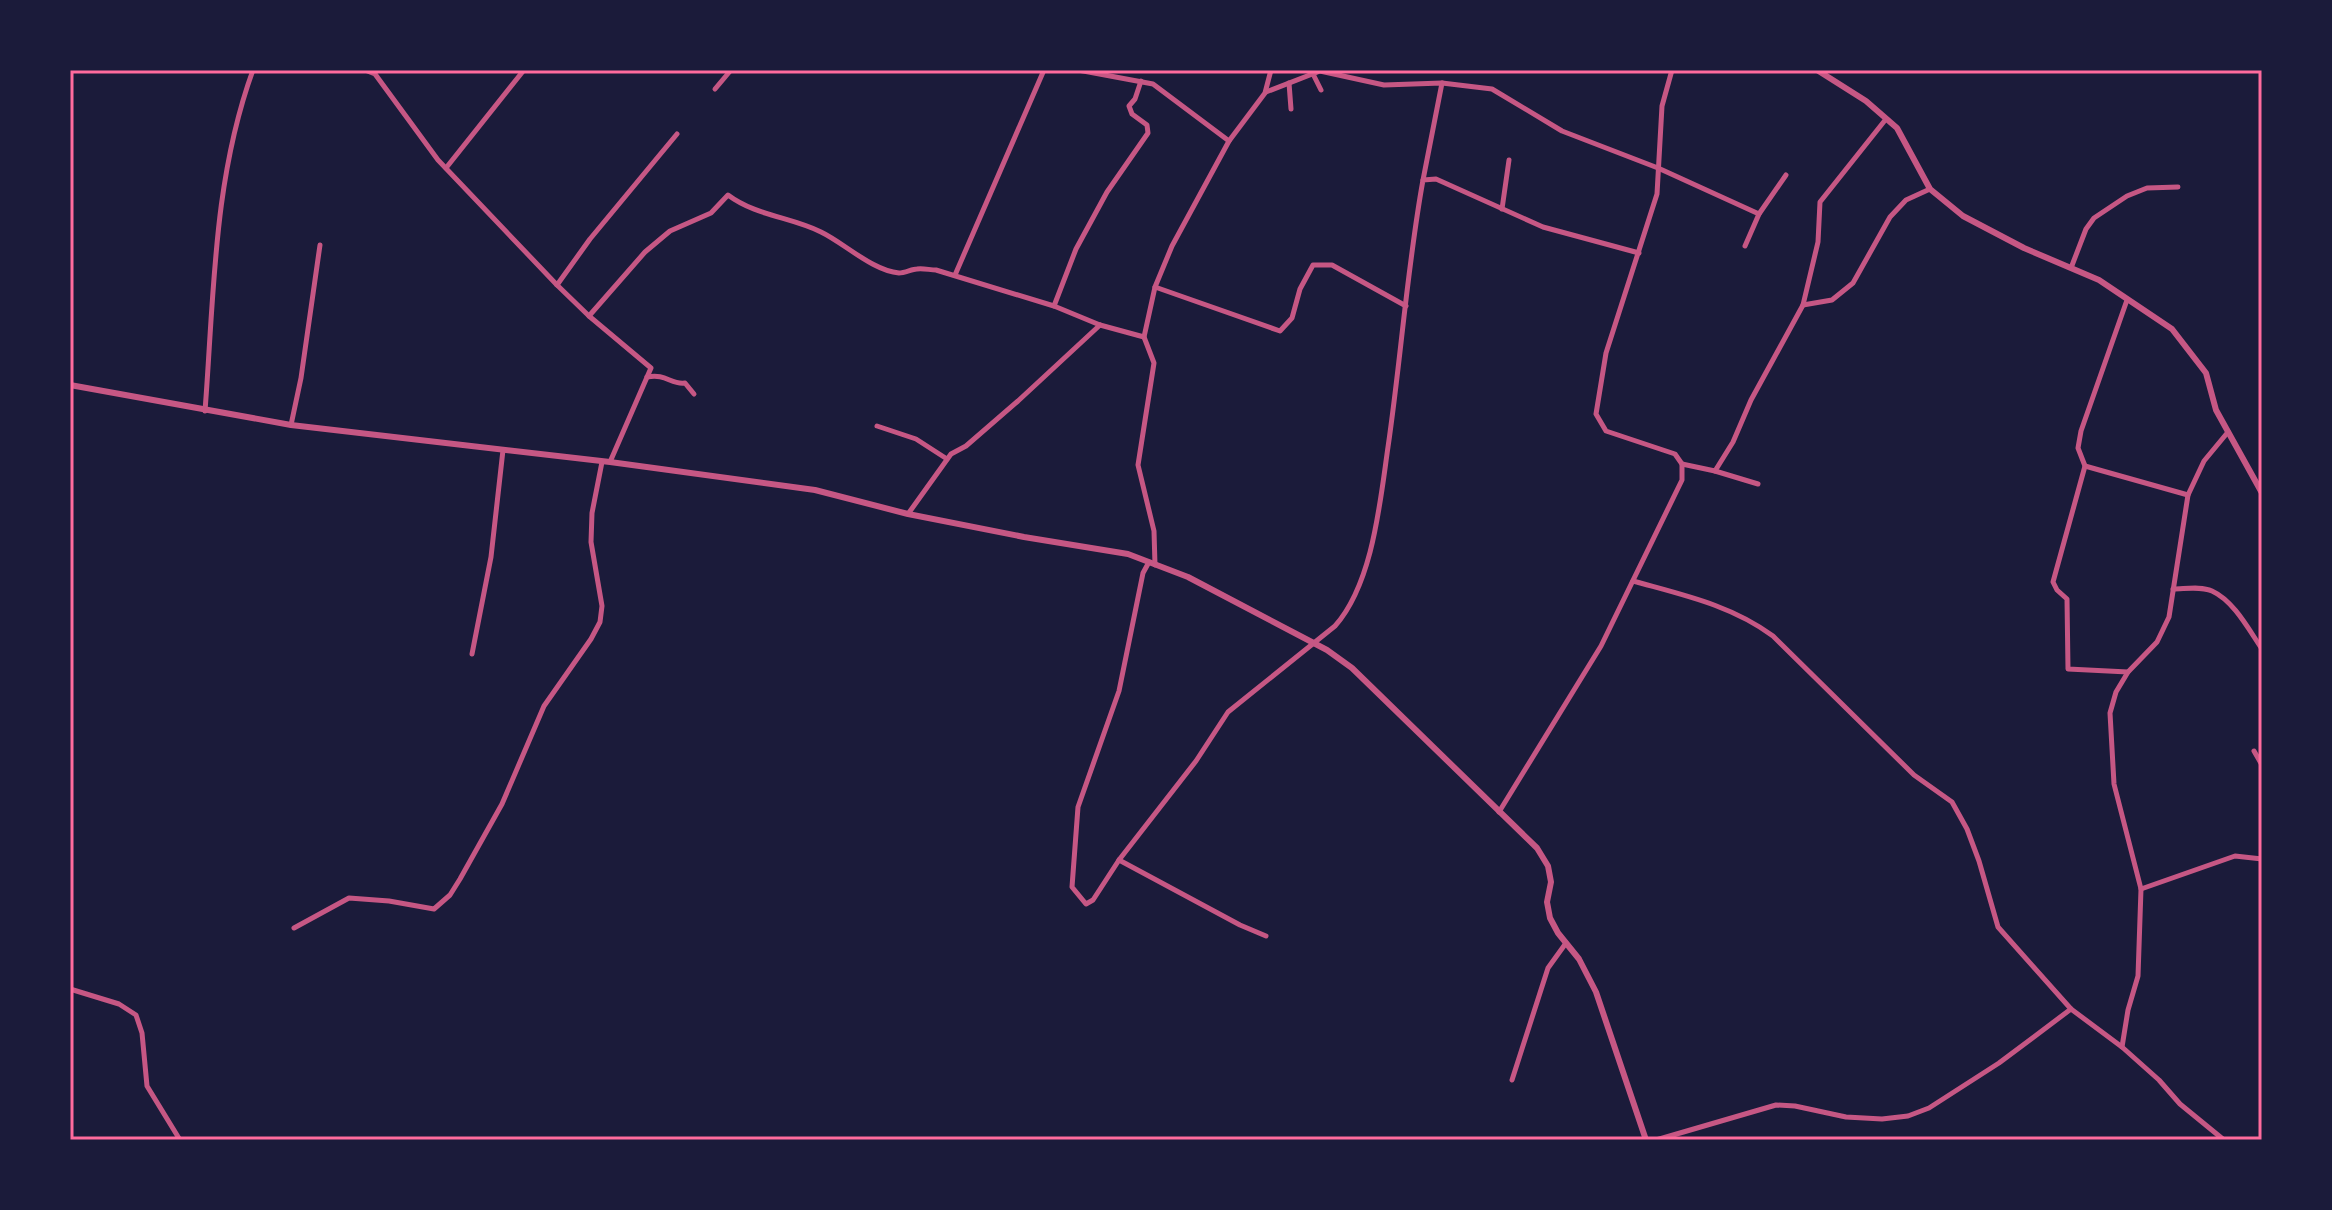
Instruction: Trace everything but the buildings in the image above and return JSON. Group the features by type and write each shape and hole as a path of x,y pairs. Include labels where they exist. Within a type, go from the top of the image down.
{"street":[{"path":"205,411 222,189 238,111 253,70"},
{"path":"294,928 349,898 434,909 450,895 502,804 544,706 600,622 602,606 591,542 592,513 606,462 651,368 557,285 446,168 374,72 365,70"},
{"path":"446,168 524,70"},
{"path":"715,89 731,70"},
{"path":"955,275 1044,70"},
{"path":"1078,70 1153,84 1229,141"},
{"path":"1499,812 1601,646 1682,480 1682,464 1675,454 1606,431 1596,414 1606,353 1657,194 1662,106 1672,70"},
{"path":"1817,70 1866,101 1897,128 1930,189 1963,216 2024,248 2099,280 2172,329 2206,373 2216,410 2262,493"},
{"path":"1269,71 1265,93 1229,141 1172,246 1155,287 1144,337 1154,363 1138,465 1154,531 1152,564 1143,573 1119,691 1078,807 1072,887 1086,904 1093,900 1119,860 1196,761 1228,712 1335,626 1347,612 1363,573 1381,495 1423,180 1442,83"},
{"path":"1265,93 1320,71 1384,85 1442,83 1492,89 1562,131 1658,168 1759,214"},
{"path":"1313,74 1321,90"},
{"path":"1054,306 1076,249 1107,192 1148,133 1147,125 1132,114 1129,106 1141,81"},
{"path":"1289,83 1291,109"},
{"path":"1715,471 1803,305 1818,242 1820,202 1886,119"},
{"path":"557,285 590,239 677,134"},
{"path":"1502,209 1509,160"},
{"path":"1745,246 1759,214 1786,175"},
{"path":"1423,180 1436,179 1543,227 1639,253"},
{"path":"2071,268 2086,229 2094,218 2127,196 2147,188 2178,187"},
{"path":"1803,305 1832,300 1853,283 1890,217 1906,200 1930,189"},
{"path":"589,316 645,252 670,231 711,213 728,195 763,213 787,218 821,232 845,248 899,273 919,269 955,275 1144,337"},
{"path":"291,425 320,245"},
{"path":"1155,287 1280,331 1292,318 1300,289 1313,265 1332,265 1406,306"},
{"path":"2127,300 2081,431 2078,448 2085,466 2053,582 2067,599 2068,669 2128,672"},
{"path":"908,514 947,459 1018,401 1100,325"},
{"path":"646,378 664,376 678,384 685,383 694,394"},
{"path":"70,385 291,425 815,490 908,514 1128,554 1188,577 1312,642 1352,668 1537,848 1548,866 1551,882 1547,902 1550,918 1579,959 1596,992 1646,1140"},
{"path":"877,426 916,439 947,459"},
{"path":"2122,1047 2138,976 2141,889 2114,784 2110,713 2116,692 2128,672 2157,642 2169,617 2188,495 2204,461 2228,432"},
{"path":"472,654 491,557 503,450"},
{"path":"1682,464 1758,484"},
{"path":"2085,466 2188,495"},
{"path":"1633,581 1715,603 1750,619 1773,636 1914,775 1952,802 1975,850 1998,927 2071,1009 2122,1047 2180,1104 2224,1140"},
{"path":"2173,589 2212,591 2232,607 2262,649"},
{"path":"2254,751 2262,765"},
{"path":"2141,889 2235,856 2262,859"},
{"path":"1119,860 1266,936"},
{"path":"1512,1080 1548,968 1566,943"},
{"path":"70,989 119,1004 136,1015 142,1033 147,1086 180,1140"},
{"path":"1656,1140 1776,1105 1846,1117 1882,1119 1908,1116 1929,1108 1999,1063 2071,1009"}]}
